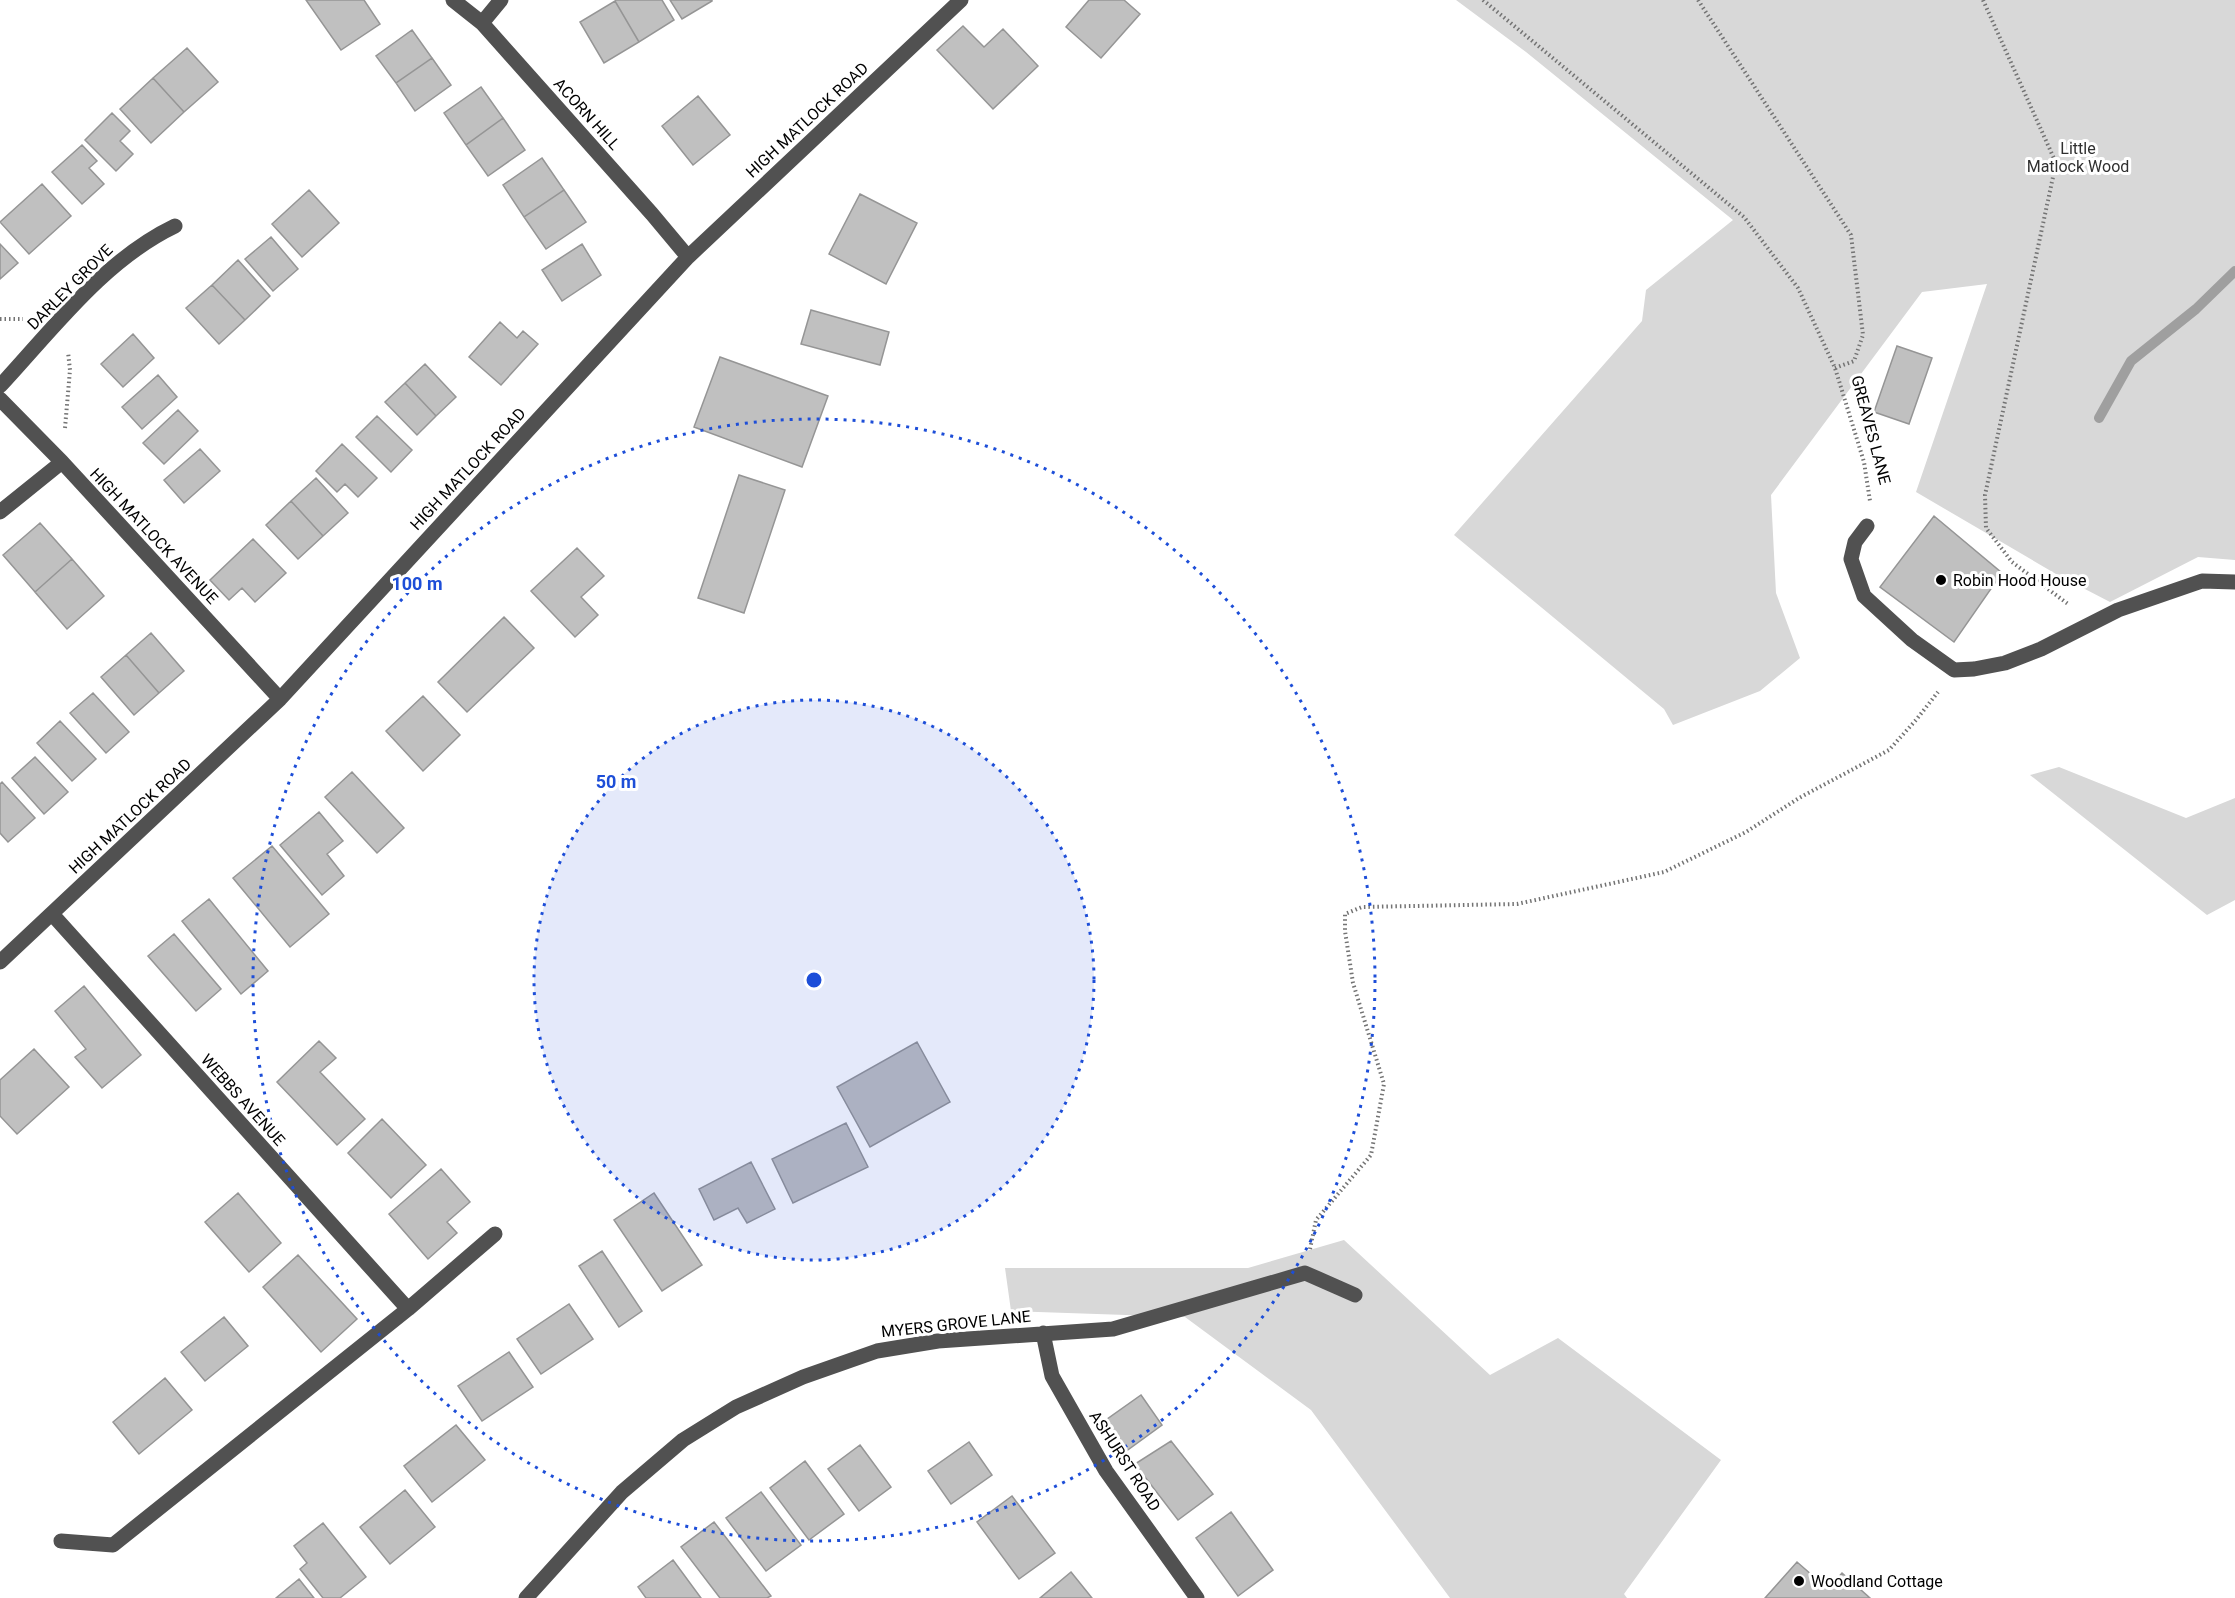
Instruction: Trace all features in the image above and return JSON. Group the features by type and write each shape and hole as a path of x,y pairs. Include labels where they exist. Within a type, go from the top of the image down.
{"street":[{"name":"ACORN HILL","path":"453,0 482,23 688,257"},
{"path":"482,23 501,0"},
{"name":"HIGH MATLOCK ROAD","path":"0,962 280,699 688,257 961,0"},
{"name":"DARLEY GROVE","path":"0,386 122,258 151,238 175,226"},
{"name":"HIGH MATLOCK AVENUE","path":"0,399 62,462 280,699"},
{"path":"0,512 62,462"},
{"path":"1867,526 1855,542 1851,560 1864,596 1912,640 1954,670 2005,663 2041,649 2118,610 2202,581 2235,582"},
{"name":"WEBBS AVENUE","path":"52,914 408,1309"},
{"path":"61,1540 113,1545 408,1309 495,1234"},
{"path":"1305,1274 1355,1295"},
{"name":"MYERS GROVE LANE","path":"526,1598 622,1492 683,1440 736,1407 803,1377 877,1351 938,1341 1113,1329 1305,1274"},
{"name":"ASHURST ROAD","path":"1043,1333 1052,1376 1106,1471 1197,1598"}],"path":[{"name":"GREAVES LANE","path":"1483,0 1744,217 1798,288 1835,368 1864,462 1871,497 1867,526"},
{"path":"1698,0 1851,235 1863,335 1854,361 1835,368"},
{"path":"1983,0 2056,163 1987,484 1986,528 2012,562 2092,623"},
{"path":"1305,1274 1316,1220 1371,1155 1384,1084 1353,983 1345,931 1345,914 1362,907 1517,904 1664,872 1746,832 1799,798 1889,750 1916,720 1954,670"}],"green space":[{"name":"Little Matlock Wood","path":"1456,0 2235,0 2235,560 2198,557 2110,602 2056,574 1916,492 1987,284 1922,292 1771,495 1776,593 1800,658 1760,691 1673,725 1664,709 1454,535 1642,321 1646,290 1733,220 1526,52"},
{"path":"2059,767 2186,818 2235,798 2235,900 2207,915 2030,775"},
{"path":"1344,1240 1490,1375 1558,1338 1721,1460 1624,1594 1627,1598 1450,1598 1311,1410 1185,1317 1011,1311 1005,1268 1248,1268"}],"building":[{"path":"306,0 364,0 380,24 341,50"},
{"path":"616,0 662,0 674,20 639,42"},
{"path":"670,0 712,0 712,1 682,19"},
{"path":"1089,0 1124,0 1140,14 1101,58 1066,27"},
{"path":"615,1 639,42 604,63 580,22"},
{"path":"963,26 984,47 1003,29 1038,66 993,109 937,50"},
{"path":"412,30 432,58 396,83 376,56"},
{"path":"187,48 218,82 184,112 153,78"},
{"path":"432,58 451,85 415,111 396,83"},
{"path":"153,78 184,112 151,143 120,109"},
{"path":"481,87 503,118 466,145 444,113"},
{"path":"698,96 730,135 693,165 662,126"},
{"path":"112,113 130,131 120,141 133,154 116,171 85,140"},
{"path":"503,118 525,150 488,176 466,145"},
{"path":"82,145 97,161 89,168 104,184 82,204 52,172"},
{"path":"542,158 564,190 524,217 503,185"},
{"path":"42,184 71,216 29,254 0,222"},
{"path":"309,190 339,223 302,257 272,224"},
{"path":"564,190 586,222 546,249 524,217"},
{"path":"860,194 917,223 886,284 829,254"},
{"path":"271,237 298,269 273,291 245,259"},
{"path":"0,244 18,263 0,279"},
{"path":"582,244 601,275 562,301 542,270"},
{"path":"238,260 270,296 245,320 212,285"},
{"path":"212,285 245,320 219,344 186,308"},
{"path":"811,310 889,332 880,365 801,344"},
{"path":"500,322 517,338 523,331 538,344 501,385 469,357"},
{"path":"133,334 154,358 123,387 101,364"},
{"path":"1897,346 1932,358 1909,424 1874,412"},
{"path":"720,357 828,396 802,467 694,427"},
{"path":"425,364 456,397 436,416 405,383"},
{"path":"158,375 177,397 142,429 122,407"},
{"path":"405,383 436,416 417,435 385,402"},
{"path":"178,410 198,431 164,464 143,443"},
{"path":"377,416 412,450 391,472 356,437"},
{"path":"342,444 377,478 358,497 345,484 337,492 316,471"},
{"path":"200,449 220,471 184,503 164,480"},
{"path":"739,475 785,490 744,613 698,598"},
{"path":"316,478 348,513 323,536 291,501"},
{"path":"291,501 323,536 298,559 266,525"},
{"name":"Robin Hood House","path":"1934,516 2002,573 1954,642 1880,587"},
{"path":"40,523 72,559 35,592 3,555"},
{"path":"253,539 286,573 255,602 242,588 229,600 210,580"},
{"path":"577,548 604,576 581,597 598,615 575,637 531,591"},
{"path":"72,559 104,596 67,629 35,592"},
{"path":"504,617 534,648 467,712 438,682"},
{"path":"151,633 184,671 159,693 126,655"},
{"path":"126,655 159,693 134,715 101,677"},
{"path":"93,693 129,732 106,753 70,713"},
{"path":"423,696 460,735 423,771 386,731"},
{"path":"60,721 96,759 72,781 37,743"},
{"path":"35,757 68,792 44,814 12,778"},
{"path":"352,772 404,828 377,853 325,797"},
{"path":"2,782 35,818 8,842 0,833 0,784"},
{"path":"319,812 343,841 327,854 344,876 322,895 280,845"},
{"path":"272,846 329,914 290,947 233,878"},
{"path":"209,899 268,971 241,994 182,921"},
{"path":"174,934 221,989 196,1011 148,956"},
{"path":"84,986 141,1055 102,1088 75,1057 86,1049 55,1011"},
{"path":"319,1041 336,1058 320,1072 365,1119 337,1145 277,1082"},
{"path":"917,1042 950,1102 870,1147 837,1087"},
{"path":"34,1049 69,1087 17,1134 0,1116 0,1080"},
{"path":"382,1119 426,1165 391,1198 348,1153"},
{"path":"846,1123 868,1167 793,1203 772,1159"},
{"path":"751,1162 775,1209 747,1223 738,1208 714,1220 699,1189"},
{"path":"441,1169 470,1202 447,1222 457,1233 428,1259 389,1214"},
{"path":"238,1193 281,1243 249,1272 205,1222"},
{"path":"654,1193 702,1265 662,1291 614,1220"},
{"path":"602,1251 642,1311 619,1327 579,1266"},
{"path":"298,1255 357,1319 321,1352 263,1287"},
{"path":"569,1304 593,1339 541,1374 517,1339"},
{"path":"224,1317 248,1346 205,1381 181,1352"},
{"path":"509,1352 533,1387 482,1421 458,1386"},
{"path":"165,1378 192,1410 139,1454 113,1422"},
{"path":"1141,1395 1162,1425 1125,1452 1103,1422"},
{"path":"456,1425 485,1460 432,1502 404,1466"},
{"path":"1171,1441 1213,1494 1178,1520 1135,1464"},
{"path":"969,1442 992,1475 951,1504 928,1471"},
{"path":"860,1445 891,1487 859,1511 828,1469"},
{"path":"805,1461 844,1514 809,1540 770,1488"},
{"path":"405,1490 435,1527 390,1564 360,1527"},
{"path":"761,1492 801,1545 766,1571 726,1518"},
{"path":"1012,1496 1055,1553 1019,1579 977,1522"},
{"path":"1231,1512 1273,1570 1238,1596 1196,1538"},
{"path":"714,1522 771,1596 767,1598 720,1598 681,1547"},
{"path":"323,1523 366,1577 340,1598 323,1598 300,1569 307,1563 294,1546"},
{"path":"673,1560 701,1598 646,1598 638,1587"},
{"name":"Woodland Cottage","path":"1797,1562 1828,1589 1842,1573 1870,1598 1765,1598"},
{"path":"1071,1572 1092,1598 1040,1598"},
{"path":"299,1579 314,1598 276,1598"}],"waterway":[{"path":"2099,418 2131,361 2196,309 2235,271"}],"place":[{"name":"Robin Hood House","path":"1941,580"},
{"name":"Woodland Cottage","path":"1799,1581"}]}
